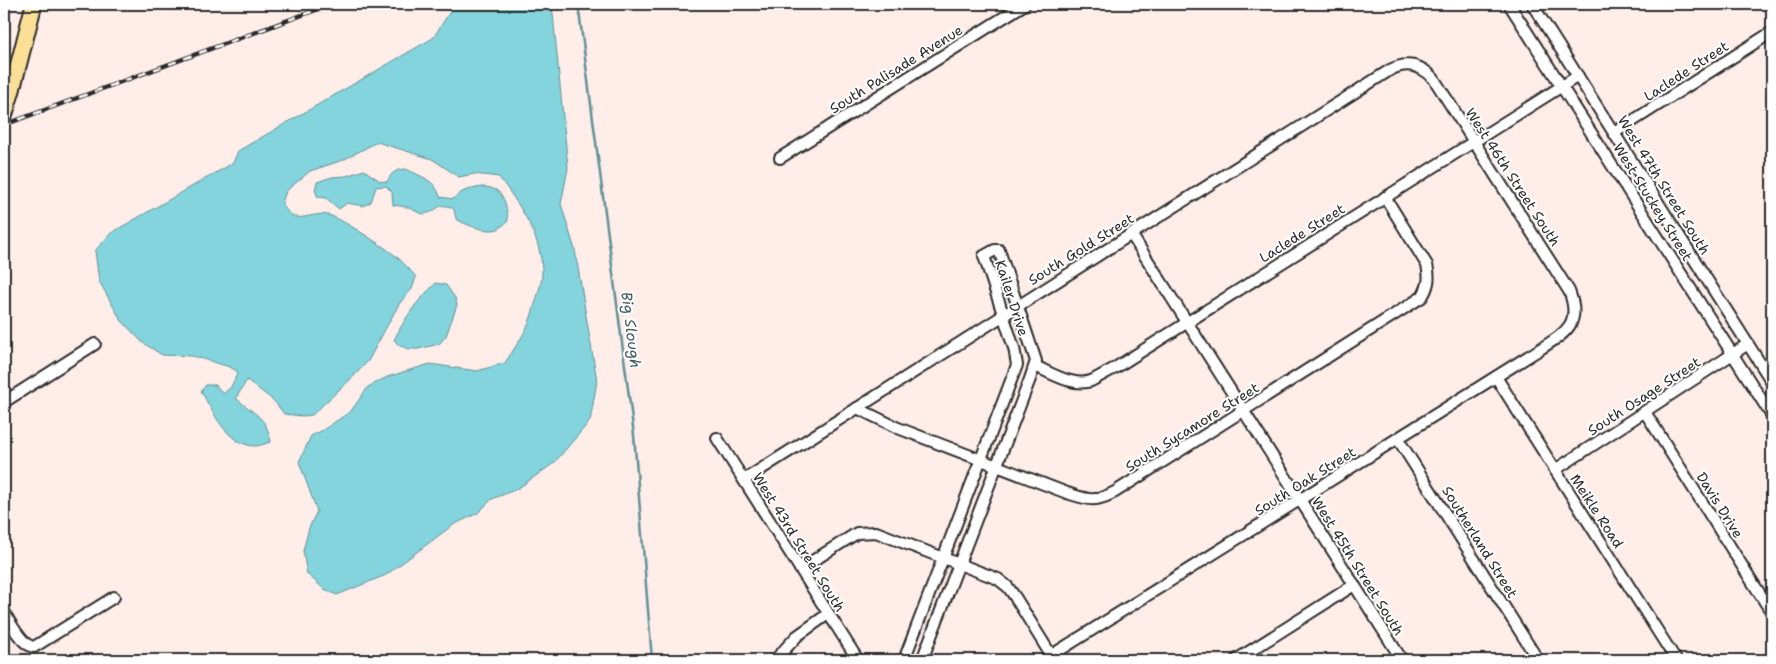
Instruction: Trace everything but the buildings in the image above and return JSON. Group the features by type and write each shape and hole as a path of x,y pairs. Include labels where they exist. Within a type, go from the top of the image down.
{"highway":[{"path":"4,116 34,4"}],"street":[{"name":"South Palisade Avenue","path":"780,158 1026,4"},
{"name":"West Stuckey Street","path":"1509,4 1772,416"},
{"name":"West 47th Street South","path":"1532,4 1772,382"},
{"name":"Laclede Street","path":"1614,133 1772,32"},
{"name":"West 46th Street South","path":"1412,64 1427,71 1434,79 1474,141 1569,291 1573,300 1573,318"},
{"name":"South Gold Street","path":"744,480 1390,70 1412,64"},
{"name":"Laclede Street","path":"1034,366 1072,382 1091,381 1115,368 1578,76"},
{"name":"South Sycamore Street","path":"857,408 898,428 1083,498 1100,500 1419,300 1426,291 1429,278 1427,265 1385,197"},
{"name":"West 45th Street South","path":"1131,234 1402,660"},
{"name":"Kailer Drive","path":"904,660 1016,365 1014,348 984,256 995,250 998,250 1035,356 1034,366"},
{"name":"South Oak Street","path":"1050,659 1561,335 1571,325 1573,318"},
{"path":"4,402 95,344"},
{"name":"South Osage Street","path":"1555,470 1748,344"},
{"path":"922,660 1034,366"},
{"name":"Meikle Road","path":"1496,377 1676,660"},
{"name":"Davis Drive","path":"1645,412 1772,613"},
{"name":"West 43rd Street South","path":"717,438 858,660"},
{"name":"Southerland Street","path":"1398,439 1538,660"},
{"path":"800,569 857,532 876,532 998,579 1008,587 1050,659"},
{"path":"1236,660 1354,586"},
{"path":"4,612 25,642 30,647 34,647 114,596"},
{"path":"775,660 797,636 828,614"}],"water":[{"path":"455,4 552,4 568,168 561,204 575,250 597,381 590,421 554,463 517,489 492,499 478,513 453,525 386,575 337,595 324,589 307,574 303,551 309,528 317,511 299,462 311,436 351,411 368,387 387,377 430,364 477,371 505,363 529,323 542,275 539,248 534,235 529,223 507,188 499,177 474,174 459,177 432,159 377,142 343,160 310,171 286,191 282,203 292,215 302,217 321,214 342,221 392,253 416,277 412,289 399,304 368,361 312,415 284,414 274,401 247,380 236,398 262,420 269,433 271,442 257,446 245,444 229,434 216,417 201,391 206,385 216,385 223,394 231,387 238,372 230,367 192,356 162,355 142,342 121,320 99,281 95,251 111,233 233,163 238,151 433,38"},
{"path":"406,169 422,176 435,186 440,197 453,199 464,191 482,187 495,190 505,202 508,221 498,229 488,230 471,226 456,219 454,209 444,206 429,213 420,213 407,207 393,205 392,192 386,186 376,187 371,202 363,206 347,203 339,209 326,198 318,197 315,190 317,182 332,177 346,176 364,170 380,181 387,182 394,172"},
{"path":"436,283 446,285 455,298 457,305 446,336 439,344 418,349 408,349 399,345 394,340 403,324 417,303"}],"waterway":[{"name":"Big Slough","path":"578,4 634,435 652,660"}],"railway":[{"path":"4,125 332,4"}]}
